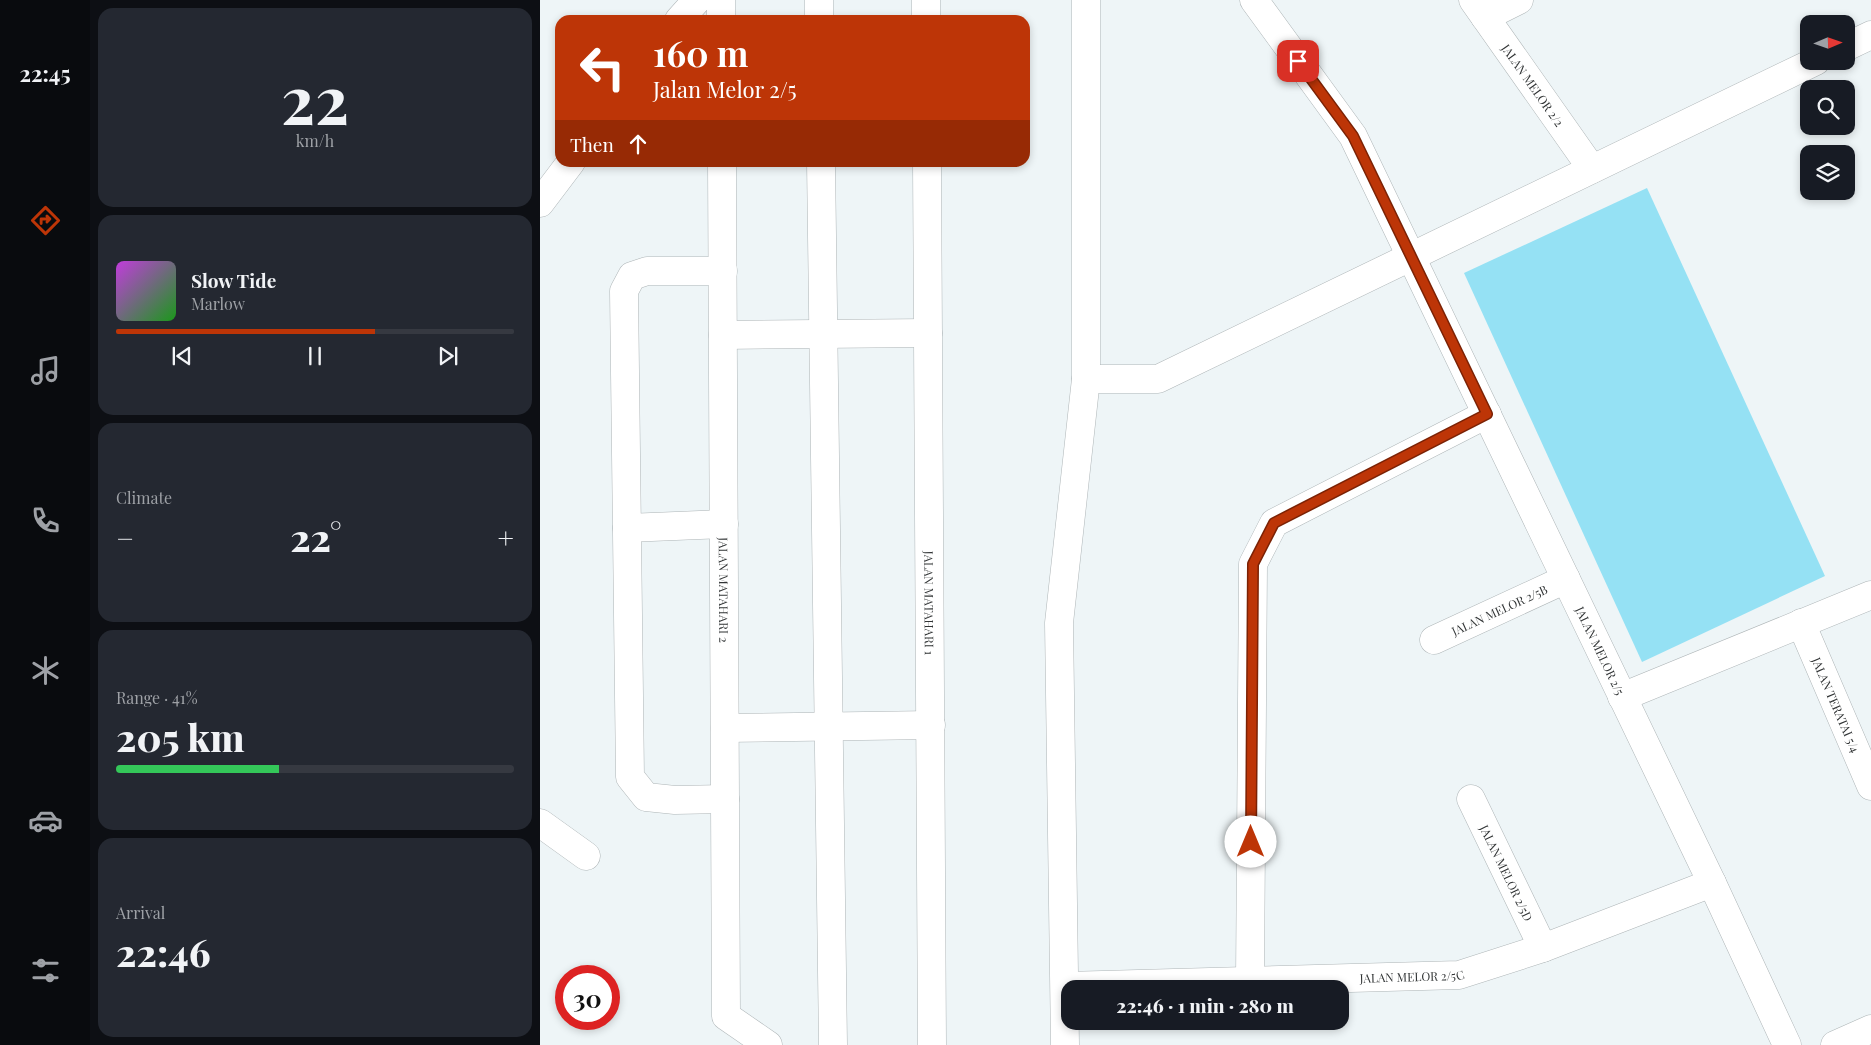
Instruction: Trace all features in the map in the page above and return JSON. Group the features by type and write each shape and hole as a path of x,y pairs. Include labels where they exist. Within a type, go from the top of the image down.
{"street":[{"path":"684,15 697,0"},
{"path":"720,0 721,15"},
{"path":"819,0 819,15"},
{"path":"926,0 926,15"},
{"path":"1066,980 1060,623 1086,379 1086,0"},
{"name":"JALAN MELOR 2/5","path":"1254,0 1353,136 1712,883 1787,1045"},
{"path":"1479,8 1520,0"},
{"name":"JALAN MELOR 2/2","path":"1479,8 1592,170"},
{"path":"1855,43 1871,35"},
{"path":"1086,379 1158,378 1800,69"},
{"path":"540,203 567,167"},
{"name":"JALAN MATAHARI 2","path":"722,167 726,1016 768,1045"},
{"path":"821,167 833,1045"},
{"name":"JALAN MATAHARI 1","path":"927,167 932,1045"},
{"path":"723,271 647,271 632,276 624,291 630,777 646,796 675,800 725,799"},
{"path":"723,335 928,333"},
{"path":"1250,980 1253,564 1274,523 1487,414"},
{"path":"627,528 724,524"},
{"name":"JALAN MELOR 2/5B","path":"1434,640 1566,579"},
{"path":"1622,697 1871,595"},
{"name":"JALAN TERATAI 5/4","path":"1801,624 1871,786"},
{"path":"725,728 930,725"},
{"name":"JALAN MELOR 2/5D","path":"1471,799 1543,948"},
{"path":"540,823 586,856"},
{"name":"JALAN MELOR 2/5C","path":"1250,980 1459,975 1543,948 1712,883"},
{"path":"1835,1045 1871,1029"},
{"path":"1065,1030 1065,1045"}],"shaded area":[{"path":"1647,188 1825,576 1642,662 1464,273"}],"route":[{"path":"1251,842 1253,564 1274,523 1487,414 1353,136 1298,61"}]}
